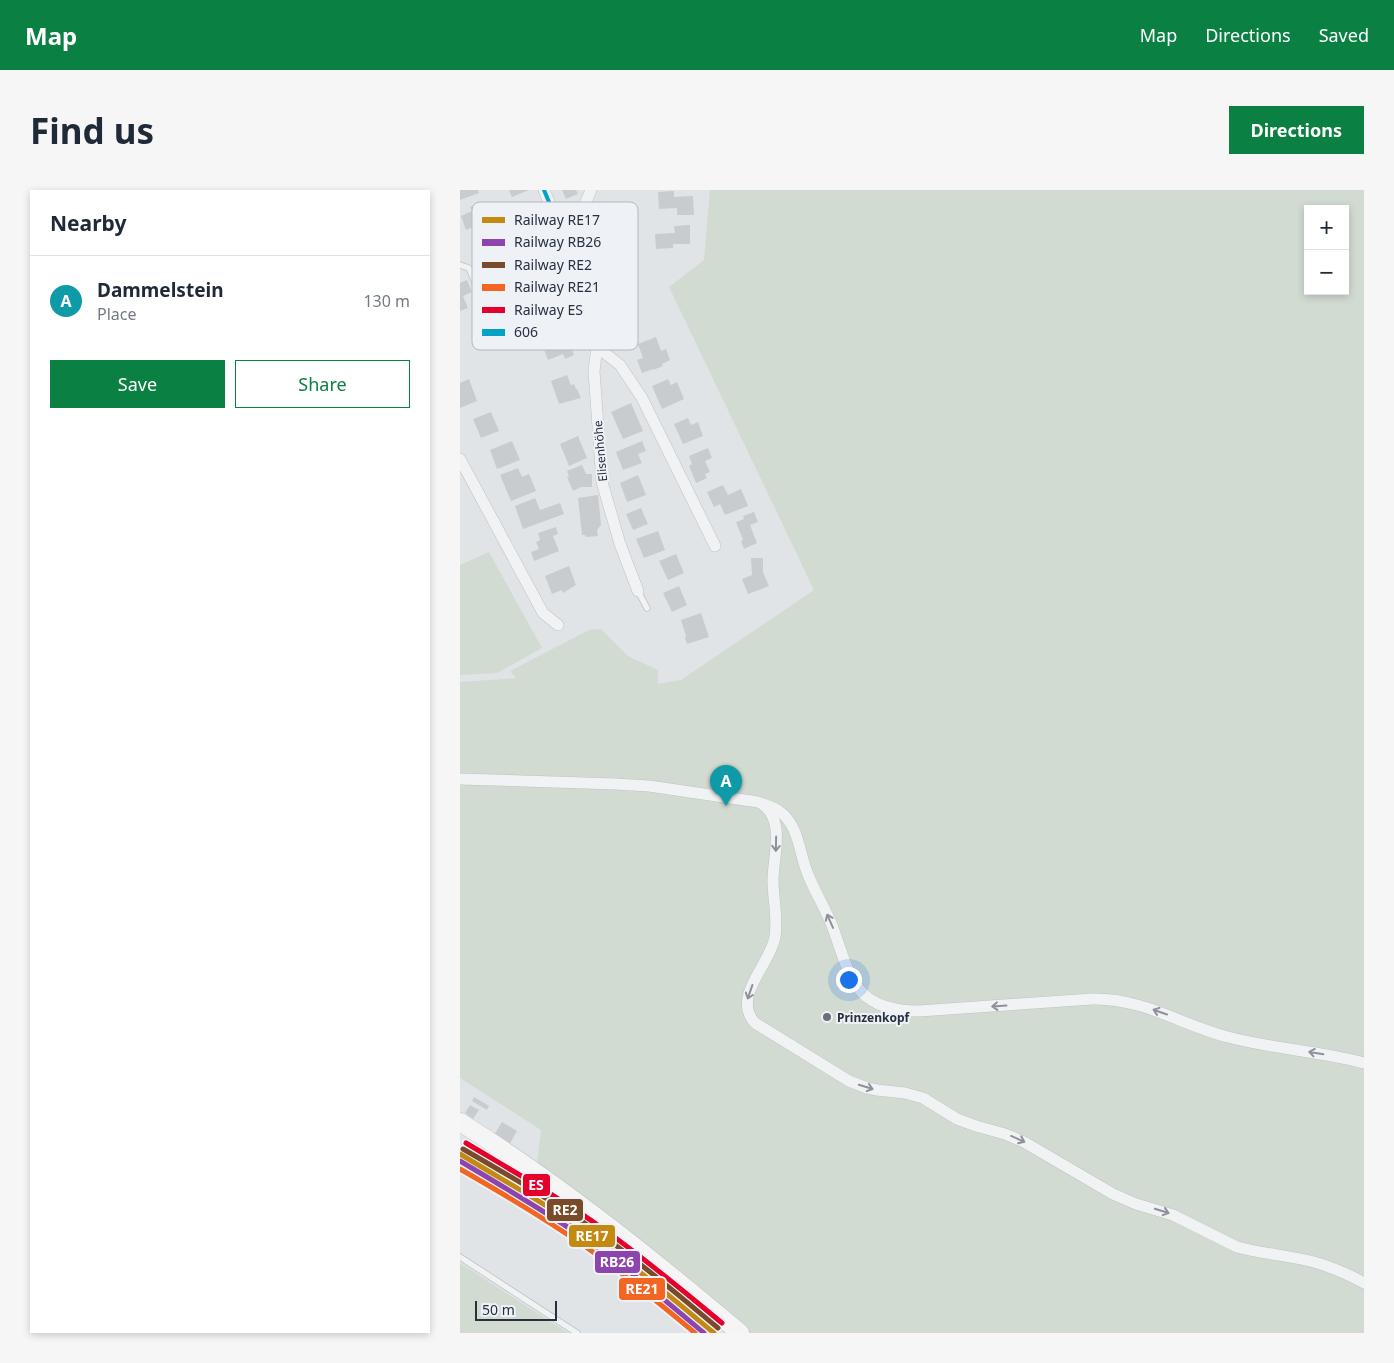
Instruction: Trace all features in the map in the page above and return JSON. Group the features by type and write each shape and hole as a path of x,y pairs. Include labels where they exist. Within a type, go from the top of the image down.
{"main road":[{"path":"460,1122 532,1170 598,1218 740,1333"}],"street":[{"name":"Elisenhöhe","path":"544,190 549,202"},
{"path":"586,202 592,190"},
{"name":"Elisenhöhe","path":"597,350 594,371 602,482 620,544 638,591"},
{"path":"601,350 620,365 642,398 715,546"},
{"path":"460,459 543,613 558,624"},
{"path":"460,779 624,784 758,802 780,811 791,823 795,831 807,873 832,926 846,967 860,991 875,1003 898,1010 919,1011 1092,999 1117,1000 1158,1010 1232,1038 1336,1056 1364,1063"},
{"path":"758,802 767,808 772,816 775,827 776,850 773,880 776,924 772,949 749,993 746,1006 748,1013 755,1023 849,1081 867,1088 905,1093 923,1098 957,1119 1024,1142 1126,1200 1173,1215 1237,1247 1313,1262 1345,1273 1364,1283"}],"lane":[{"path":"460,265 469,268 472,275"},
{"name":"Elisenhöhe","path":"638,591 647,608"},
{"path":"460,1257 577,1333"}],"shaded area":[{"path":"710,190 1364,190 1364,1333 750,1333 618,1225 537,1164 541,1130 460,1078 460,682 516,678 510,671 589,630 601,629 628,656 658,670 658,684 681,680 814,590 669,287 704,260"},
{"path":"489,552 542,648 497,673 460,675 460,565"},
{"path":"460,1263 568,1333 460,1333"}],"building":[{"path":"460,190 478,190 479,193 460,200"},
{"path":"509,190 529,190 512,197"},
{"path":"562,190 576,190 578,194 566,199"},
{"path":"674,191 674,197 693,196 694,215 677,215 677,208 659,209 658,192"},
{"path":"472,211 472,228 466,230 461,216"},
{"path":"690,225 690,244 673,244 673,248 656,249 655,234 675,233 674,226"},
{"path":"467,280 472,292 463,296 468,308 460,311 460,283"},
{"path":"656,337 661,351 666,349 670,360 662,364 663,366 642,373 637,360 643,358 638,344"},
{"path":"544,350 572,350 574,355 565,359 563,354 548,360"},
{"path":"567,375 571,385 574,384 581,398 559,404 551,381"},
{"path":"469,379 477,401 460,408 460,383"},
{"path":"668,379 671,385 677,382 684,399 662,409 652,386"},
{"path":"631,403 643,431 623,439 611,412"},
{"path":"491,412 499,431 481,438 473,419"},
{"path":"688,418 691,425 698,422 703,436 683,444 674,424"},
{"path":"578,436 587,458 569,466 560,444"},
{"path":"512,441 520,460 497,469 490,450"},
{"path":"642,441 646,451 638,454 642,463 623,470 616,452"},
{"path":"708,448 712,458 705,461 710,472 705,474 707,478 696,483 689,466 692,464 689,456"},
{"path":"582,465 586,474 592,474 592,487 581,487 573,491 567,477 569,476 567,471"},
{"path":"518,468 522,477 529,474 536,491 511,501 500,475"},
{"path":"638,475 646,495 627,502 620,483"},
{"path":"723,485 728,495 741,489 748,506 725,515 720,504 714,507 707,492"},
{"path":"598,495 601,525 597,530 598,536 586,537 582,535 578,498"},
{"path":"535,498 540,510 560,503 564,514 523,529 515,506"},
{"path":"641,508 648,524 633,530 626,514"},
{"path":"754,512 758,522 750,525 757,543 744,549 741,541 743,540 736,522 744,519 743,516"},
{"path":"556,527 558,534 553,536 559,551 534,561 531,552 539,549 536,542 540,540 538,533"},
{"path":"658,531 665,550 644,558 636,539"},
{"path":"676,554 684,573 668,580 659,561"},
{"path":"751,558 763,558 763,572 769,586 748,594 742,579 752,575"},
{"path":"569,566 576,585 563,593 562,590 552,594 545,576"},
{"path":"679,586 687,605 672,612 663,593"},
{"path":"701,613 709,637 687,644 681,620"},
{"path":"474,1097 489,1106 487,1110 472,1101"},
{"path":"470,1105 479,1110 473,1119 465,1113"},
{"path":"502,1122 517,1131 509,1145 494,1135"}],"rail line":[{"name":"ES","path":"466,1143 550,1194 615,1237 722,1323"},
{"name":"RE2","path":"463,1149 514,1178 612,1242 718,1328"},
{"name":"RE17","path":"460,1154 543,1204 608,1247 714,1333"},
{"name":"RB26","path":"460,1161 542,1210 590,1242 634,1275 704,1333"},
{"name":"RE21","path":"460,1169 523,1206 583,1245 695,1333"}],"transit line":[{"name":"606","path":"544,190 549,202"}],"place":[{"name":"Dammelstein","path":"726,806"},
{"name":"Prinzenkopf","path":"827,1017"}]}
